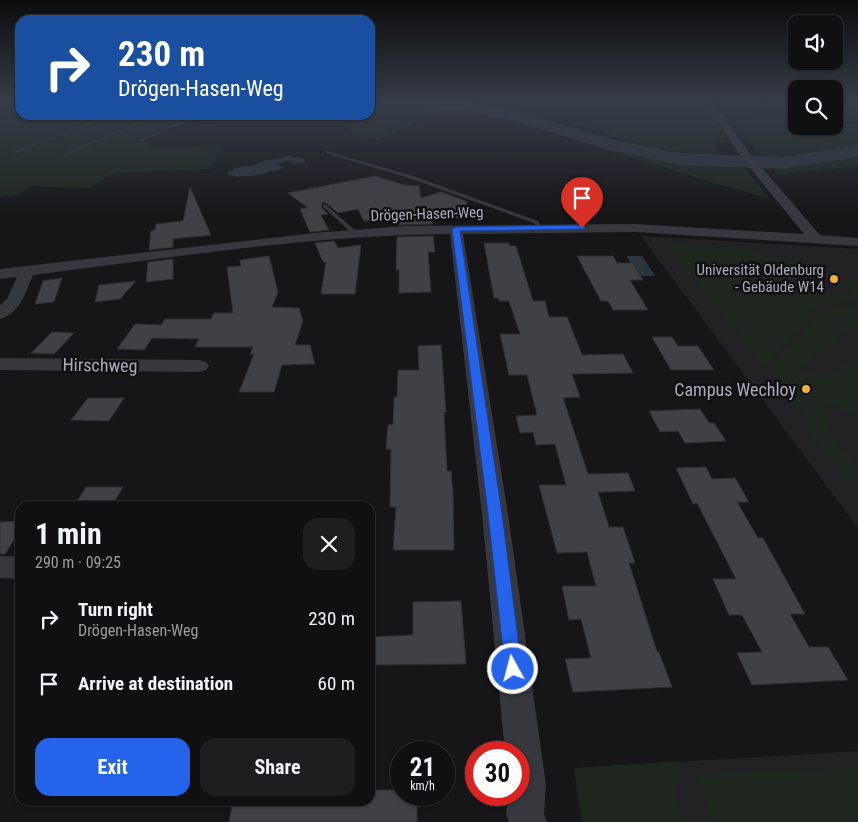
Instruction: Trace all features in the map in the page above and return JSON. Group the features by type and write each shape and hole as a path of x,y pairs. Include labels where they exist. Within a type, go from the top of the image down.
{"street":[{"path":"735,139 751,162 816,240"},
{"name":"Drögen-Hasen-Weg","path":"0,274 356,233 456,229 635,228 858,242"},
{"path":"456,229 495,514 527,786 523,820"},
{"path":"0,314 14,301 27,272"},
{"name":"Hirschweg","path":"0,364 199,366"},
{"path":"0,567 15,568"}],"lane":[{"path":"328,152 427,182 536,222 540,228"},
{"path":"325,206 356,233"}],"shaded area":[{"path":"0,139 142,139 152,148 223,146 209,169 115,173 89,188 30,186 20,195 0,197"},
{"path":"627,139 727,139 729,142 716,141 717,154 712,155 672,151"},
{"path":"747,139 858,139 858,145 801,154 761,157"},
{"path":"609,144 679,159 740,162 769,199 595,147"},
{"path":"858,154 858,166 776,175 773,165 798,164"},
{"path":"289,156 304,159 305,162 289,165 295,162 283,162 277,164 284,168 255,175 239,177 227,174 235,170 233,168 257,165 256,163"},
{"name":"Campus Wechloy","path":"641,236 858,249 858,528"},
{"path":"667,245 752,249 757,255 790,258 823,281 831,294 852,296 843,280 858,281 858,301 812,308 800,331 764,366"},
{"path":"627,256 642,256 655,276 637,276"},
{"path":"858,304 858,323 800,367 826,378 858,354 858,417 826,403 825,413 826,422 833,439 858,466 858,487 834,464 818,445 803,413 783,384 775,364 780,356 803,336 817,310"},
{"path":"858,751 858,822 582,822 574,768"},
{"path":"680,761 676,802 682,822 582,822 574,768"},
{"path":"858,767 858,822 713,822 697,775"}],"building":[{"path":"375,176 404,185 419,186 421,198 441,192 466,201 471,218 432,218 432,224 398,225 398,218 364,221 358,209 338,213 325,202 322,203 321,207 328,214 321,215 329,230 310,232 300,209 308,208 288,193"},
{"path":"190,187 211,235 173,239 173,247 149,250 151,231 155,230 156,224 183,221"},
{"path":"433,236 435,252 428,252 431,292 399,293 399,270 396,270 397,237"},
{"path":"334,241 338,248 361,245 355,294 321,294 326,262 323,262 315,243"},
{"path":"484,243 509,243 510,246 516,246 533,301 545,301 549,317 567,317 582,355 623,354 633,373 572,374 580,397 563,398 588,474 628,473 635,491 598,492 609,527 623,527 635,563 629,563 657,652 659,652 672,687 573,692 565,659 591,658 581,619 569,620 562,586 596,586 587,552 557,553 539,485 566,485 555,444 536,445 533,432 520,433 516,416 537,415 527,375 509,375 500,334 520,334 509,301 499,301 498,298 494,298"},
{"path":"269,256 278,292 272,307 299,308 303,321 295,345 310,345 315,364 282,365 274,392 239,392 254,354 250,354 253,347 195,347 199,339 152,338 144,350 117,349 135,324 161,325 165,319 211,319 214,313 233,313 227,267 241,266 240,260"},
{"path":"577,256 613,256 617,263 632,263 643,280 630,280 648,310 613,310 608,301 601,301"},
{"path":"173,259 173,279 146,282 148,262"},
{"path":"62,278 54,302 35,304 43,281"},
{"path":"136,281 120,299 95,302 99,285"},
{"path":"52,332 74,333 54,354 31,353"},
{"path":"652,337 672,337 678,346 698,346 714,370 671,370"},
{"path":"441,345 446,412 444,412 447,471 451,471 453,493 454,550 393,550 396,507 390,507 391,449 386,449 388,425 393,424 398,370 419,370 418,346"},
{"path":"88,398 124,398 109,421 71,420"},
{"path":"700,409 709,423 714,423 726,441 685,443 678,431 660,432 649,411"},
{"path":"706,467 712,479 735,478 749,502 737,502 758,538 763,538 805,614 790,614 809,647 828,647 848,680 752,685 737,653 762,652 742,615 729,615 713,579 736,579 697,503 693,504 676,468"},
{"path":"86,487 123,487 115,501 77,501"},
{"path":"15,521 15,538 5,554 0,554 0,522"},
{"path":"461,601 466,664 375,665 375,637 413,635 413,602"},
{"path":"375,790 390,790 390,806 417,806 417,822 229,822 232,806 375,806"}],"waterway":[{"path":"15,152 48,139"},
{"path":"64,155 100,139"},
{"path":"593,139 679,159 782,163 858,151"}],"place":[{"name":"Universität Oldenburg - Gebäude W14","path":"834,279"},
{"name":"Campus Wechloy","path":"806,389"}],"route":[{"path":"513,669 495,514 456,229 582,228"}]}
